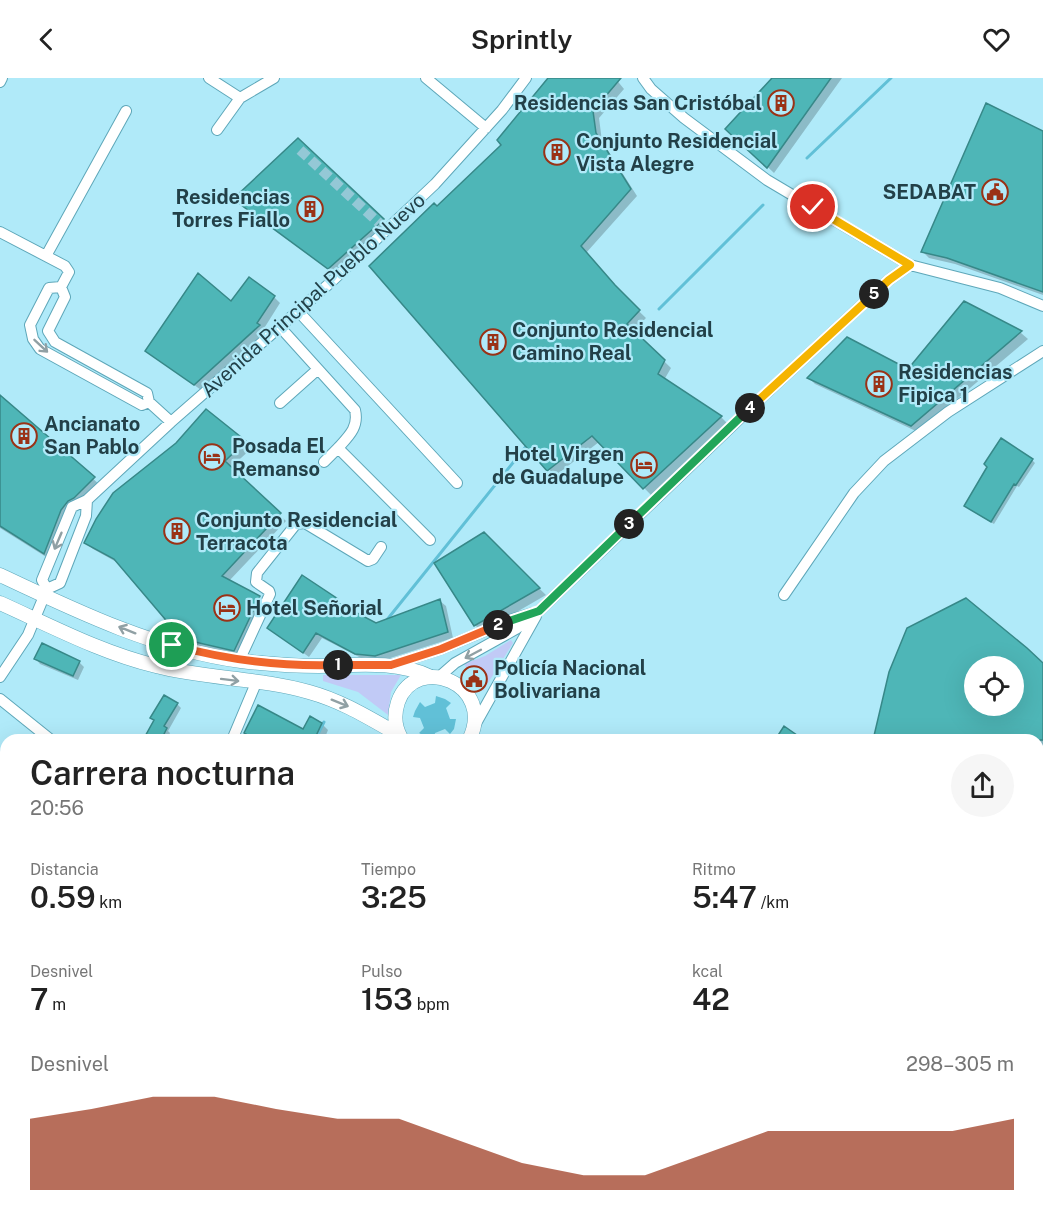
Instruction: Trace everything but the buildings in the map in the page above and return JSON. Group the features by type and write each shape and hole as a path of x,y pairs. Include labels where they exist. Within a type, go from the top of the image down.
{"main road":[{"path":"0,574 136,634 201,653 240,661 292,666 391,665 415,669 452,681 467,693 475,711 472,733"},
{"path":"0,603 102,648 154,666 188,674 308,691 344,703 395,734"},
{"path":"399,734 395,716 400,698 408,688 419,681 435,677"}],"street":[{"path":"209,78 240,98"},
{"path":"217,130 240,98 274,78"},
{"path":"426,78 486,128"},
{"name":"Avenida Principal Pueblo Nuevo","path":"46,593 42,580 72,507 87,500 171,422 298,311 382,226 435,184 486,128 526,78"},
{"path":"643,78 651,89 684,118 766,180 910,265 1000,288 1043,306"},
{"path":"46,256 126,111"},
{"path":"0,232 65,266 69,272 61,287 65,297 48,331 55,342 147,393 149,402 171,422"},
{"path":"435,677 455,663 516,629 539,611 760,399 889,280 910,265"},
{"path":"61,287 49,288 30,325 33,339 40,349 142,405 149,402"},
{"path":"298,311 457,483"},
{"path":"279,327 355,410 354,430 324,462"},
{"path":"784,595 854,493 884,461 948,412 1043,351"},
{"path":"280,403 317,370"},
{"path":"338,448 430,540"},
{"name":"Avenida Principal Pueblo Nuevo","path":"0,677 28,635 46,593 60,583 86,516 87,500"},
{"path":"240,661 270,594 256,582 256,573 296,525 305,523 369,561 381,547"},
{"path":"391,665 441,649 513,619 539,611"},
{"path":"472,733 539,611"},
{"path":"235,734 256,683"},
{"path":"0,699 44,734"}],"shaded area":[{"path":"511,640 513,643 483,691 464,664 485,656"},
{"path":"323,675 401,675 391,692 388,715 358,692 323,681"},
{"path":"436,696 451,703 446,708 450,719 456,719 454,729 450,734 445,729 435,734 419,733 424,728 420,718 413,717 415,711 420,702 425,707 435,703"}],"waterway":[{"path":"807,158 891,78"},
{"path":"659,309 763,205"},
{"path":"386,621 528,444"},
{"path":"318,734 324,722"}],"tunnel":[{"path":"300,150 379,223"}],"place":[{"name":"Residencias San Cristóbal","path":"781,103"},
{"name":"Conjunto Residencial Vista Alegre","path":"557,152"},
{"name":"SEDABAT","path":"995,192"},
{"name":"Residencias Torres Fiallo","path":"310,209"},
{"name":"Conjunto Residencial Camino Real","path":"493,342"},
{"name":"Residencias Fipica 1","path":"879,384"},
{"name":"Ancianato San Pablo","path":"24,436"},
{"name":"Posada El Remanso","path":"212,457"},
{"name":"Hotel Virgen de Guadalupe","path":"644,465"},
{"name":"Conjunto Residencial Terracota","path":"177,531"},
{"name":"Hotel Señorial","path":"227,608"},
{"name":"Policía Nacional Bolivariana","path":"474,679"}],"route":[{"path":"172,645 240,661 292,666 391,665 441,649 513,619 539,611 760,399 889,280 910,265 813,207"}]}
